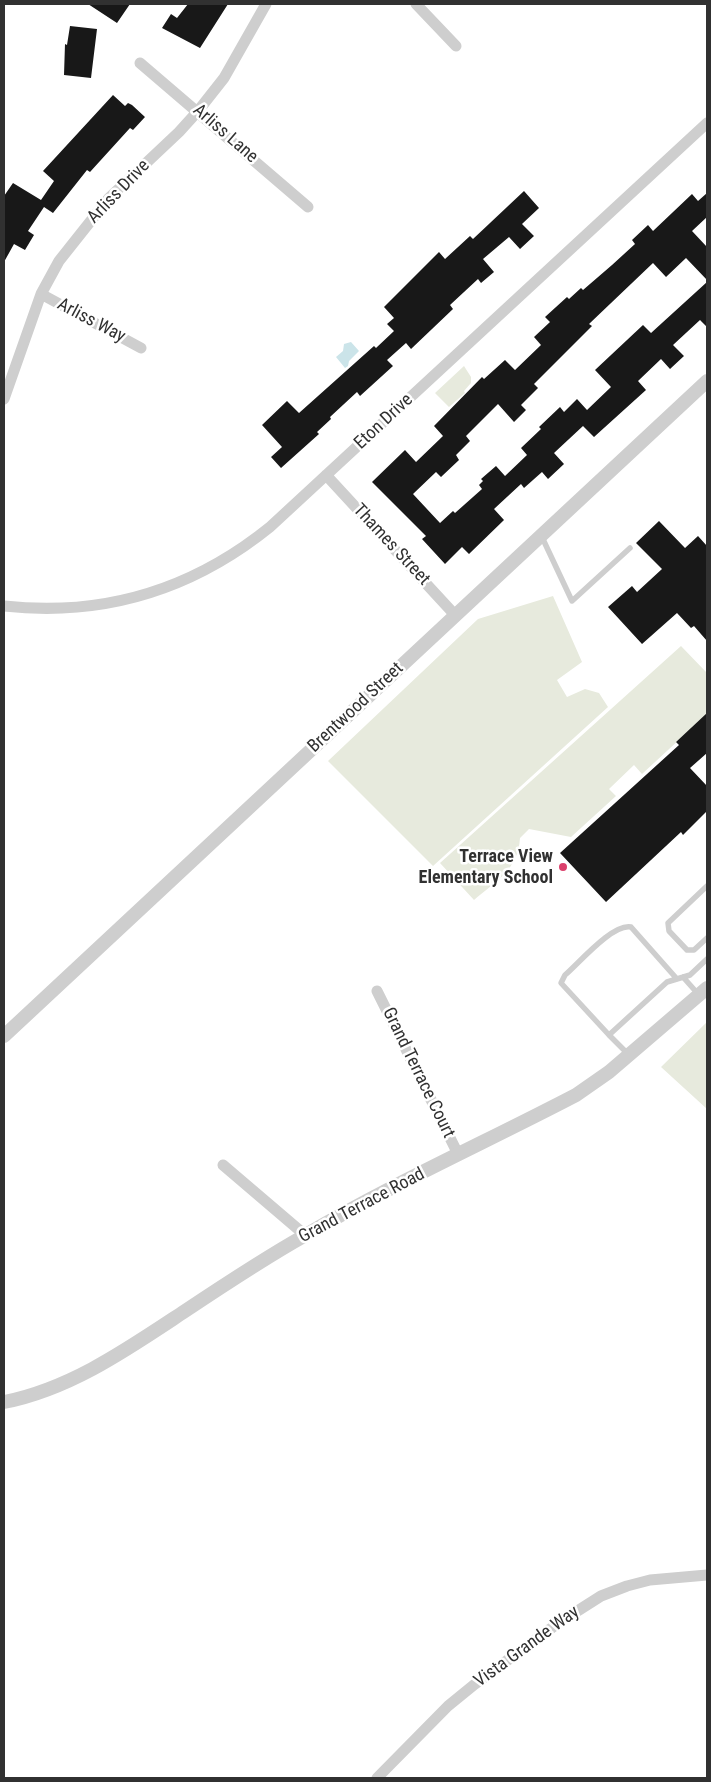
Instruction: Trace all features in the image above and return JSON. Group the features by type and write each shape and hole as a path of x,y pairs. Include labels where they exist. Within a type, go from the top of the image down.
{"street":[{"name":"Arliss Drive","path":"4,400 41,294 59,261 108,198 179,132 198,111 224,78 266,4"},
{"path":"416,4 456,46"},
{"name":"Arliss Lane","path":"140,63 308,207"},
{"name":"Eton Drive","path":"4,606 73,609 109,604 170,587 219,563 254,540 326,476 707,123"},
{"name":"Arliss Way","path":"41,294 141,348"},
{"name":"Brentwood Street","path":"4,1036 707,381"},
{"name":"Thames Street","path":"326,476 456,615"},
{"name":"Grand Terrace Court","path":"377,991 458,1154"},
{"name":"Grand Terrace Road","path":"4,1402 20,1399 58,1384 110,1359 142,1341 199,1301 305,1235 458,1154 576,1095 609,1072 703,992"},
{"path":"223,1165 305,1235"},
{"name":"Vista Grande Way","path":"377,1778 448,1706 475,1684 557,1624 601,1596 650,1580 707,1575"}],"lane":[{"path":"541,535 572,601 630,548"},
{"path":"707,886 668,924 669,931 687,950 694,950 707,938"},
{"path":"629,1055 561,983 566,975 614,930 625,926 631,927 680,978 703,992"},
{"path":"609,1035 667,982 690,974 707,959"}],"shaded area":[{"path":"464,366 471,377 471,383 464,391 465,393 449,407 435,393"},
{"path":"553,596 582,662 557,680 567,697 585,689 599,693 608,707 433,866 328,761 478,619"},
{"path":"681,646 707,673 707,714 642,774 634,765 609,789 616,796 571,837 529,829 520,838 515,859 510,867 474,900 440,863"},
{"path":"707,1022 707,1109 661,1067"}],"water":[{"path":"351,342 359,351 345,368 336,357 343,351 344,344"}],"building":[{"path":"88,4 130,4 117,23"},
{"path":"188,4 228,4 200,48 162,28 171,14 177,18"},
{"path":"70,26 97,29 91,78 64,75 65,44 67,45"},
{"path":"113,95 125,106 128,103 132,105 145,117 133,130 130,128 90,172 87,170 53,213 44,207 28,231 34,235 25,250 14,244 4,262 4,196 13,183 41,200 54,181 43,171"},
{"path":"524,191 539,208 522,224 534,236 520,249 509,237 483,259 494,272 481,283 478,279 450,305 453,309 411,349 406,343 387,360 393,366 360,396 357,392 330,417 331,419 317,432 319,434 281,468 271,457 282,447 262,425 287,401 299,413 374,346 376,348 394,331 387,324 394,318 384,307 439,252 445,259 470,236 473,239"},
{"path":"707,193 707,217 692,231 707,247 707,280 686,258 666,277 653,263 589,324 592,326 534,384 538,388 521,405 526,410 514,422 498,404 466,436 470,441 456,455 459,460 441,477 436,472 413,494 440,523 453,511 455,513 482,489 479,485 483,481 481,479 496,466 505,476 527,455 521,448 560,407 564,412 577,399 587,410 611,387 595,370 643,325 651,333 707,282 707,327 700,320 673,345 684,356 670,369 661,359 638,381 646,390 594,437 583,426 554,453 564,464 548,479 542,472 524,488 521,484 494,509 504,520 469,554 462,547 445,564 422,539 426,536 372,482 405,450 416,462 443,436 434,426 482,377 484,379 505,360 515,370 541,345 534,337 550,322 545,317 567,297 569,299 581,288 583,290 612,265 635,244 632,240 648,225 653,231 692,194 698,201"},
{"path":"659,521 685,548 698,536 707,546 707,641 694,626 691,628 677,613 642,644 608,607 632,586 637,592 662,569 636,543"},
{"path":"707,713 707,753 690,768 707,786 707,811 683,835 681,832 606,902 560,853 679,745 676,742"}],"place":[{"name":"Terrace View Elementary School","path":"563,867"}]}
